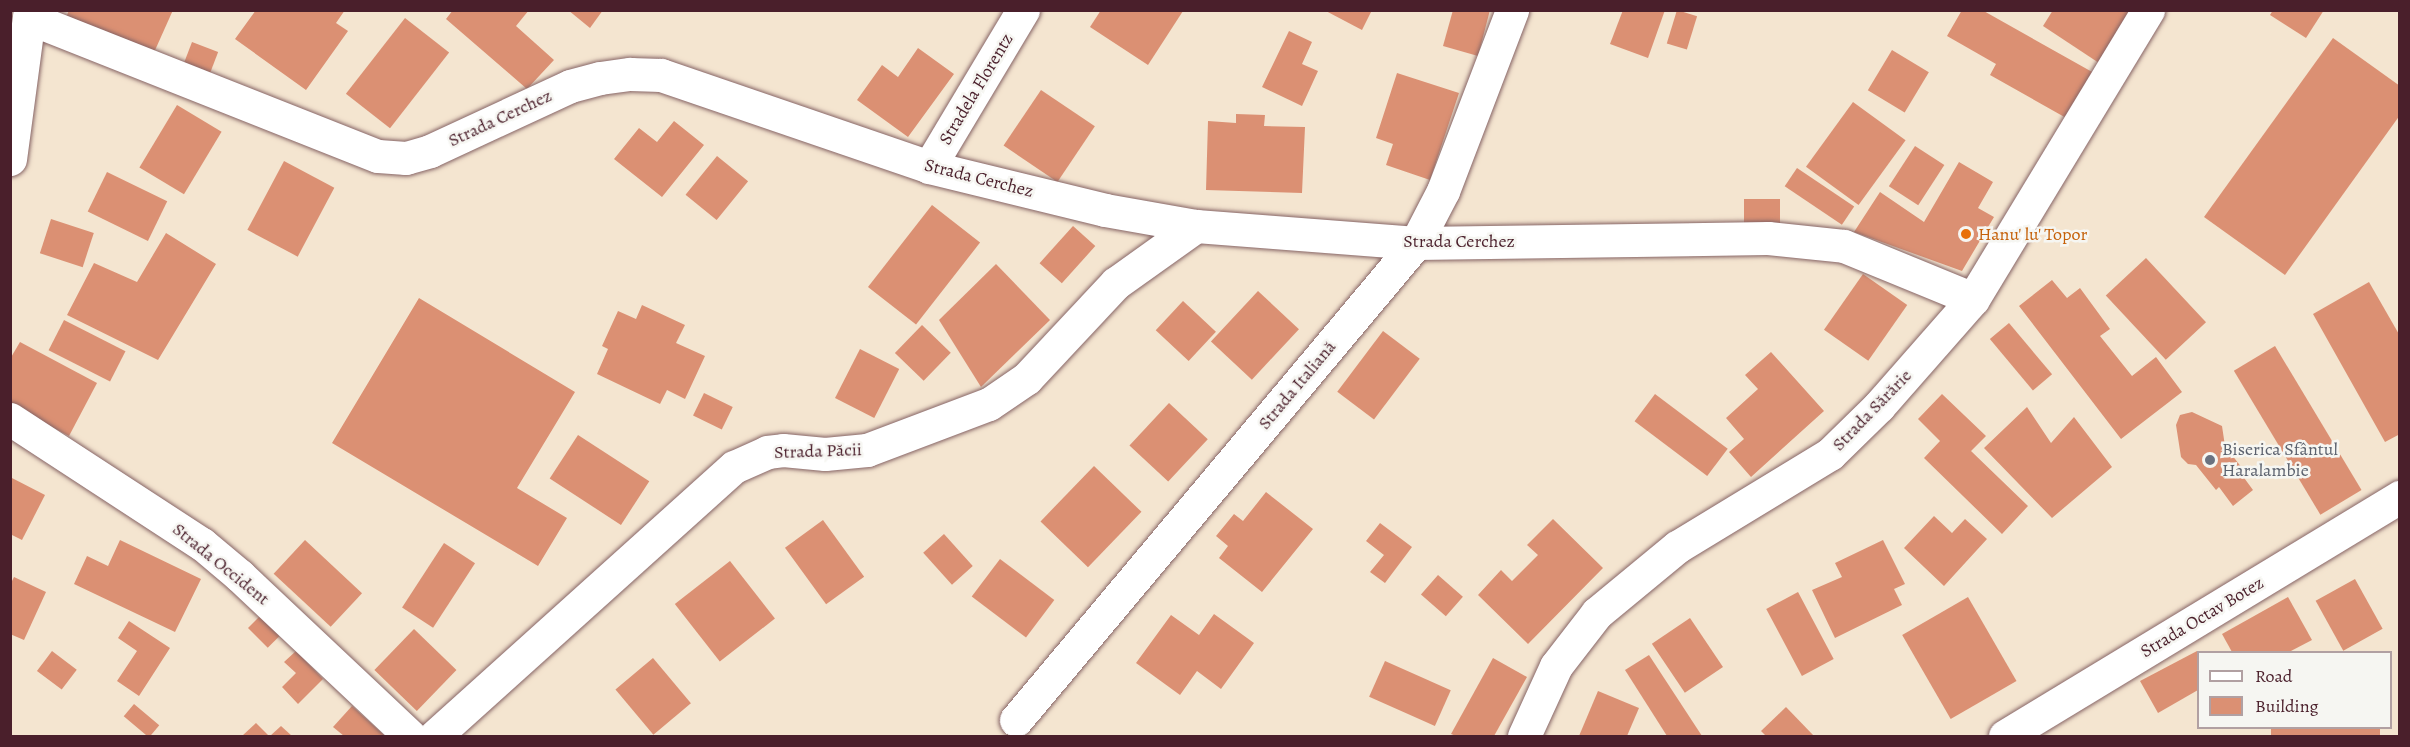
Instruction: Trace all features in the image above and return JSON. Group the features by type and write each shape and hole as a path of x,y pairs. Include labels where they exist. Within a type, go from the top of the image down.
{"street":[{"name":"Stradela Florentz","path":"929,167 1023,10"},
{"name":"Strada Italiană","path":"1016,720 1416,243 1443,191 1512,10"},
{"name":"Strada Sărărie","path":"1524,736 1557,666 1597,613 1677,547 1830,454 1879,406 1973,299 2148,10"},
{"name":"Strada Cerchez","path":"29,14 378,156 406,158 430,151 570,86 620,75 661,75 929,167 1105,210 1196,226 1416,243 1768,238 1844,246 1973,299"},
{"path":"10,159 29,14"},
{"name":"Strada Păcii","path":"435,736 734,467 767,452 783,450 825,454 867,450 988,404 1027,378 1116,283 1196,226"},
{"name":"Strada Occident","path":"10,419 202,544 240,576 410,736"},
{"name":"Strada Octav Botez","path":"2005,736 2400,497"}],"building":[{"path":"69,10 173,10 152,57 66,18"},
{"path":"256,10 345,10 336,23 348,31 306,90 235,39"},
{"path":"453,10 529,10 516,26 554,60 527,89 446,19"},
{"path":"568,10 603,10 590,28"},
{"path":"1101,10 1183,11 1148,65 1090,27"},
{"path":"1324,10 1372,10 1362,30"},
{"path":"1453,10 1490,10 1478,56 1443,46"},
{"path":"1623,10 1665,10 1648,58 1610,44"},
{"path":"1677,10 1697,16 1687,50 1667,43"},
{"path":"1962,10 1982,10 2094,73 2068,119 1990,75 1996,64 1947,36"},
{"path":"2053,10 2134,10 2099,63 2043,26"},
{"path":"2273,10 2324,10 2306,38 2270,15"},
{"path":"405,18 449,52 390,128 346,94"},
{"path":"1289,31 1312,42 1302,64 1318,71 1302,106 1262,87"},
{"path":"2333,38 2400,86 2400,115 2285,275 2204,217"},
{"path":"192,42 218,52 210,74 183,64"},
{"path":"918,48 954,74 908,137 857,100 882,65 898,77"},
{"path":"1892,50 1929,72 1905,112 1868,90"},
{"path":"1397,73 1459,93 1430,180 1386,165 1393,144 1376,138"},
{"path":"1041,90 1095,126 1057,182 1004,146"},
{"path":"1853,102 1906,140 1859,205 1806,167"},
{"path":"177,105 222,132 184,194 139,168"},
{"path":"1236,114 1265,115 1264,126 1305,127 1302,193 1206,190 1208,121 1236,123"},
{"path":"674,121 704,145 662,197 614,159 639,128 657,142"},
{"path":"1915,146 1944,165 1918,205 1889,186"},
{"path":"717,156 748,181 717,220 686,195"},
{"path":"284,161 334,188 298,257 247,230"},
{"path":"1959,162 1993,182 1978,208 1994,217 1962,271 1854,232 1880,192 1924,222"},
{"path":"1797,168 1854,207 1842,225 1785,186"},
{"path":"107,172 167,201 148,241 88,212"},
{"path":"1744,199 1780,199 1780,226 1744,226"},
{"path":"932,205 980,243 916,325 868,287"},
{"path":"51,219 94,233 83,267 40,253"},
{"path":"1073,226 1095,246 1062,283 1040,263"},
{"path":"166,233 216,264 158,360 67,315 94,263 137,282"},
{"path":"2146,258 2206,322 2166,360 2106,296"},
{"path":"996,264 1050,320 981,387 939,320"},
{"path":"1863,274 1907,305 1868,361 1824,330"},
{"path":"2052,280 2067,298 2080,288 2110,329 2100,336 2132,376 2156,357 2182,392 2121,439 2019,306"},
{"path":"2369,282 2400,336 2400,434 2385,442 2313,314"},
{"path":"1258,291 1299,329 1252,380 1211,341"},
{"path":"419,298 575,392 517,488 567,518 538,566 332,443"},
{"path":"1183,301 1216,332 1189,361 1156,330"},
{"path":"642,305 685,325 676,343 705,356 685,399 667,390 660,404 597,374 608,349 602,346 618,311 636,319"},
{"path":"64,320 125,351 110,382 49,350"},
{"path":"2009,323 2052,374 2033,390 1990,339"},
{"path":"922,325 951,353 924,381 895,353"},
{"path":"1383,331 1420,359 1374,419 1337,392"},
{"path":"20,342 97,383 69,436 10,405 10,359"},
{"path":"2275,346 2362,490 2320,515 2234,371"},
{"path":"860,349 899,369 874,418 835,398"},
{"path":"1771,352 1824,411 1751,477 1729,452 1744,439 1726,418 1758,389 1745,375"},
{"path":"704,393 733,407 722,429 693,415"},
{"path":"1655,394 1728,449 1707,476 1635,421"},
{"path":"1942,394 1986,436 1971,451 2028,506 2002,534 1924,458 1940,441 1918,419"},
{"path":"1169,403 1208,439 1168,482 1129,445"},
{"path":"2027,407 2051,443 2074,417 2112,467 2052,518 1984,448"},
{"name":"Biserica Sfântul Haralambie","path":"2192,412 2222,426 2225,446 2242,468 2239,471 2253,490 2233,506 2219,487 2216,490 2196,465 2188,464 2181,457 2176,425 2180,415"},
{"path":"578,435 649,481 621,525 550,479"},
{"path":"1094,466 1141,512 1088,567 1041,521"},
{"path":"10,477 45,495 22,540 10,534"},
{"path":"1266,492 1313,529 1262,592 1219,558 1228,546 1216,536 1234,514 1243,521"},
{"path":"1934,516 1952,533 1965,519 1987,539 1944,586 1904,548"},
{"path":"1553,519 1603,568 1528,644 1478,595 1501,570 1512,581 1538,555 1527,545"},
{"path":"823,520 864,577 826,604 785,548"},
{"path":"1380,523 1412,547 1385,583 1370,572 1384,555 1366,541"},
{"path":"944,534 973,566 952,585 923,553"},
{"path":"120,540 201,579 175,632 74,584 87,556 108,566"},
{"path":"305,540 362,593 331,627 274,574"},
{"path":"1883,540 1905,584 1894,589 1902,605 1835,638 1812,590 1842,577 1835,563"},
{"path":"444,543 475,563 433,628 402,608"},
{"path":"1000,559 1054,600 1026,637 972,597"},
{"path":"730,561 775,619 720,662 675,604"},
{"path":"1438,575 1463,597 1446,616 1421,595"},
{"path":"14,577 46,592 24,640 10,634 10,585"},
{"path":"2355,579 2383,629 2343,651 2316,601"},
{"path":"1798,592 1834,659 1802,676 1766,609"},
{"path":"1968,597 2016,681 1951,719 1902,635"},
{"path":"2288,597 2312,640 2291,651 2231,651 2222,634"},
{"path":"1214,614 1254,643 1221,689 1197,671 1180,695 1136,663 1171,615 1199,635"},
{"path":"260,616 280,636 268,648 248,628"},
{"path":"1690,618 1723,667 1685,693 1652,644"},
{"path":"129,621 170,648 139,696 117,681 137,651 118,638"},
{"path":"414,629 456,670 417,711 374,670"},
{"path":"52,651 77,670 62,690 37,671"},
{"path":"296,651 323,679 298,704 282,687 296,673 284,662"},
{"path":"2197,651 2197,691 2158,713 2140,681"},
{"path":"1649,655 1702,736 1667,736 1625,670"},
{"path":"653,658 691,703 653,735 615,689"},
{"path":"1493,658 1527,677 1494,736 1451,734"},
{"path":"1385,661 1451,690 1435,726 1369,697"},
{"path":"1598,691 1639,708 1627,736 1579,736"},
{"path":"134,704 159,725 150,736 147,736 124,716"},
{"path":"352,706 385,736 344,736 333,727"},
{"path":"1786,707 1814,736 1766,736 1761,731"},
{"path":"256,723 269,736 242,736"},
{"path":"281,726 292,736 270,736"},
{"path":"2271,729 2380,729 2380,736 2271,736"}],"place":[{"name":"Hanu' lu' Topor","path":"1966,234"},
{"name":"Biserica Sfântul Haralambie","path":"2210,460"}]}
